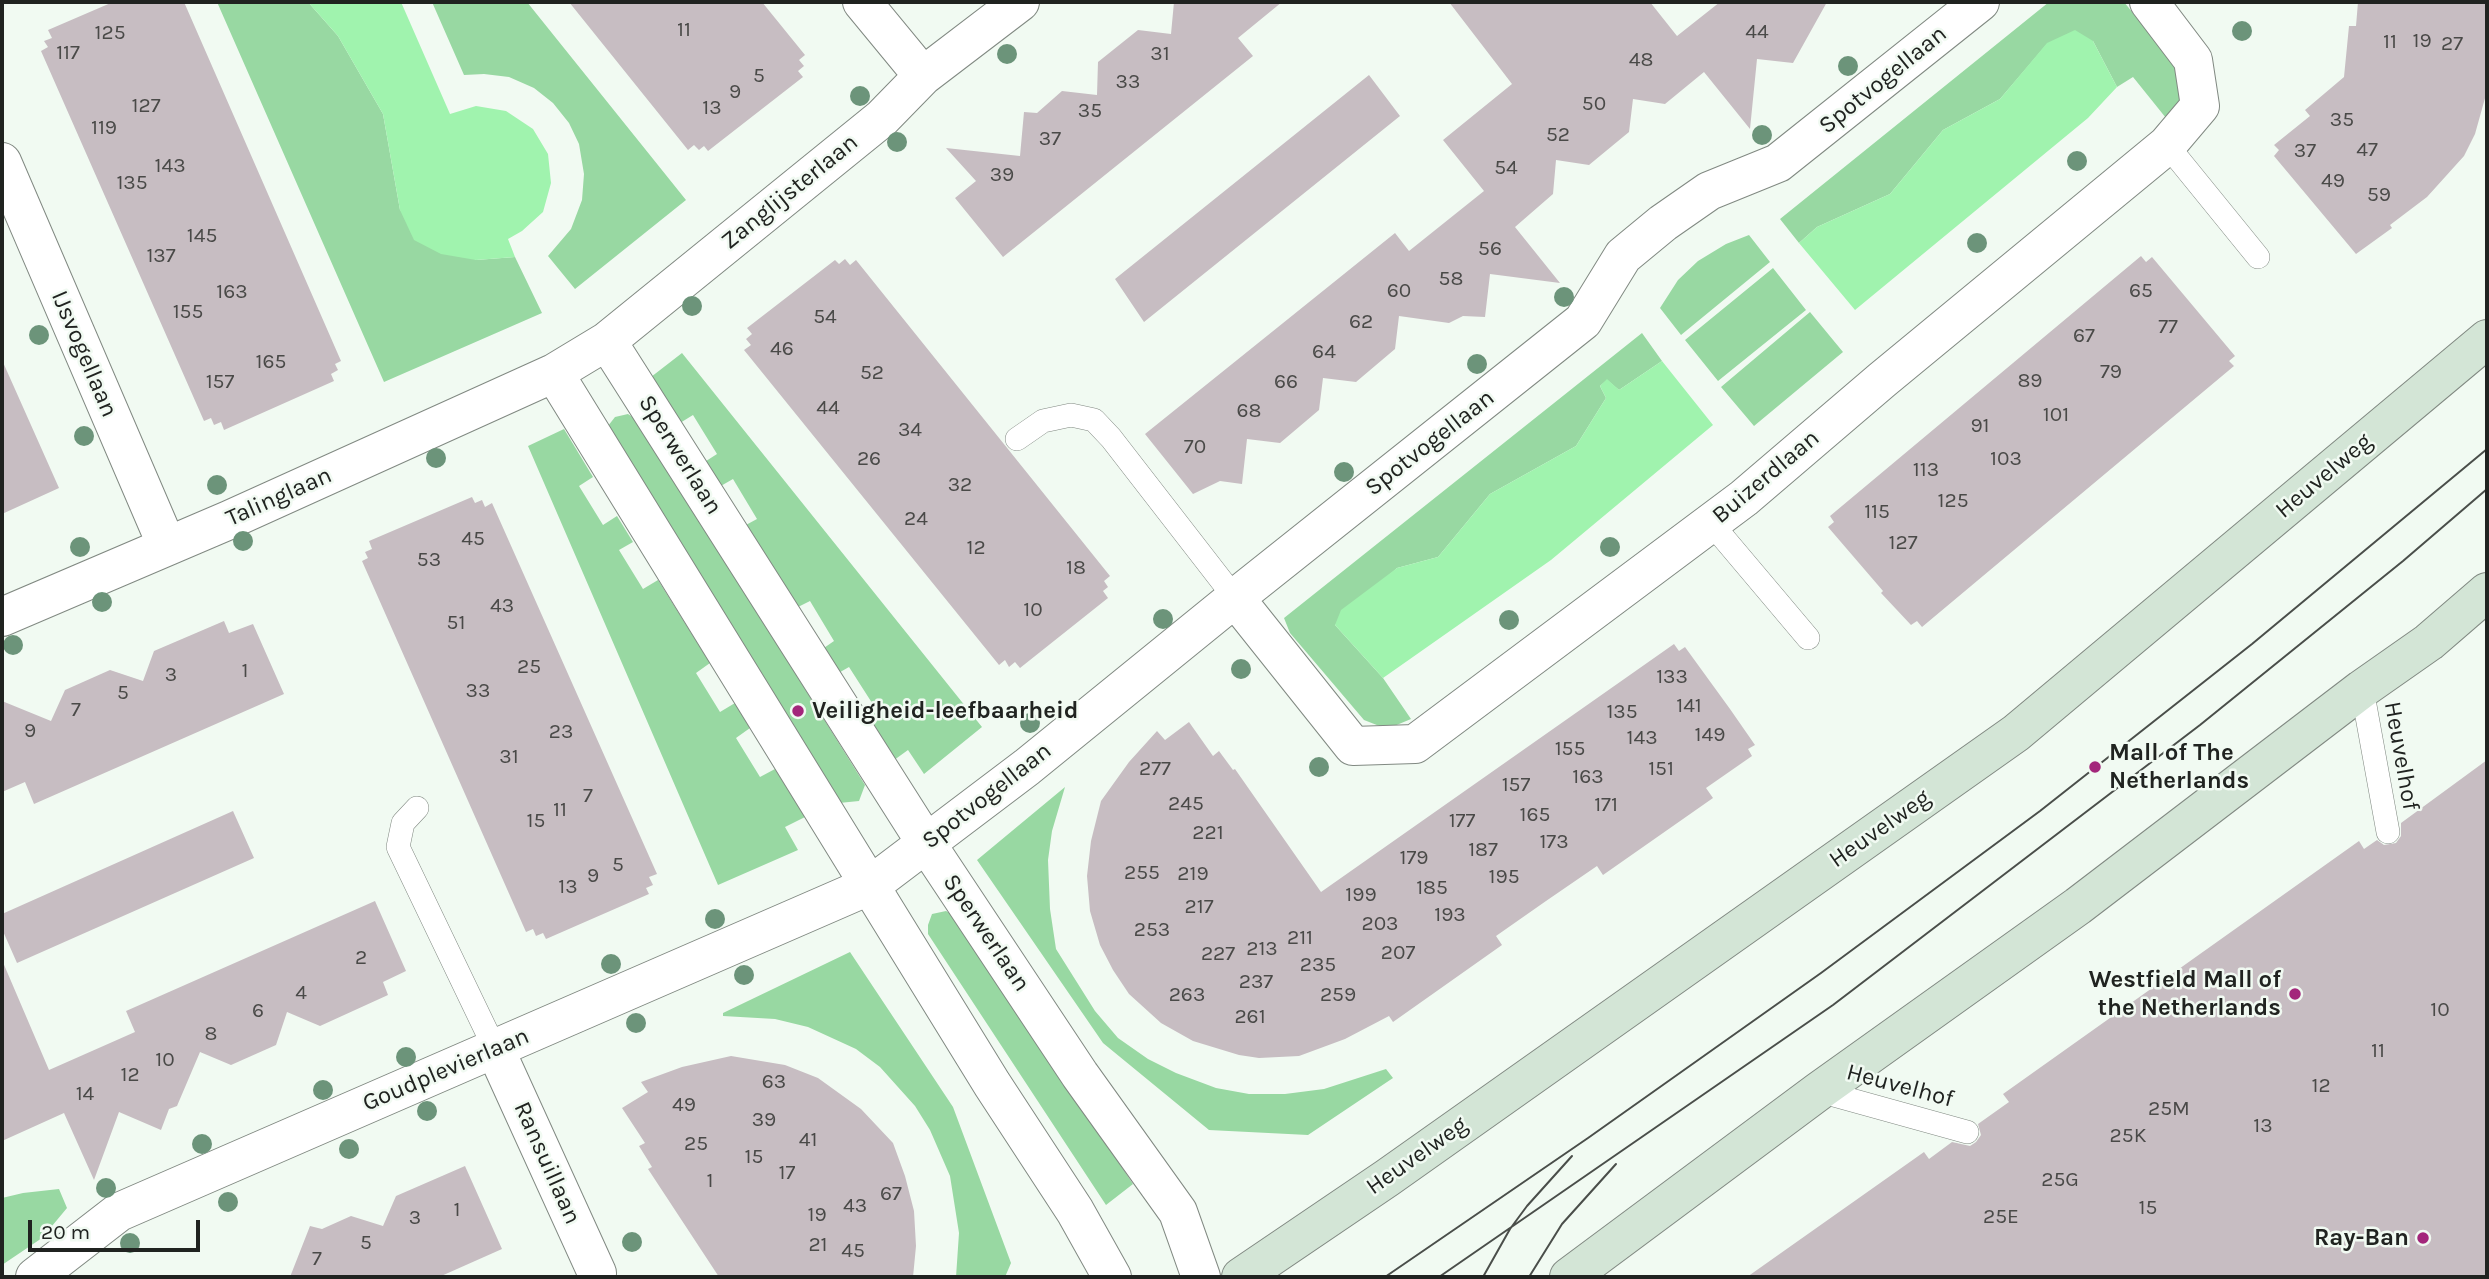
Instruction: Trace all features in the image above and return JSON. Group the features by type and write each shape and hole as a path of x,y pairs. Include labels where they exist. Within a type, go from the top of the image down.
{"main road":[{"name":"Heuvelweg","path":"1241,1277 1387,1178 2017,733 2487,339"},
{"path":"1569,1277 1819,1091 2078,906 2362,689 2429,642 2487,592"}],"street":[{"path":"862,2 923,76"},
{"name":"Zanglijsterlaan","path":"554,373 607,341 883,118 923,76 1020,2"},
{"name":"Spotvogellaan","path":"871,885 1027,767 1583,321 1623,256 1663,223 1709,191 1778,163 1980,2"},
{"name":"Buizerdlaan","path":"1235,598 1353,746 1415,744 1711,523 2167,145 2200,106 2193,60 2148,2"},
{"name":"IJsvogellaan","path":"2,163 167,546"},
{"name":"Sperwerlaan","path":"607,341 926,843 1080,1075 1178,1212 1201,1277"},
{"path":"554,373 992,1084 1075,1211 1112,1277"},
{"name":"Talinglaan","path":"2,617 554,373"},
{"name":"Goudplevierlaan","path":"35,1277 119,1212 871,885"},
{"name":"Ransuillaan","path":"495,1049 596,1275"}],"lane":[{"path":"2167,145 2258,257"},
{"path":"1017,439 1043,421 1071,415 1094,420 1235,598"},
{"path":"1711,523 1808,638"},
{"name":"Heuvelhof","path":"2362,689 2388,832"},
{"path":"417,808 403,823 398,846 495,1049"},
{"name":"Heuvelhof","path":"1819,1091 1967,1132"}],"shaded area":[{"path":"217,2 308,2 338,36 383,114 400,210 476,260 515,257 542,313 384,382"},
{"path":"308,2 401,2 450,114 476,106 506,111 533,129 548,154 551,183 543,212 522,231 508,239 515,257 476,260 441,254 414,240 400,210 383,114 338,36"},
{"path":"432,2 527,2 686,200 575,289 548,256 571,229 582,200 584,174 579,144 569,123 553,103 534,88 509,77 464,75"},
{"path":"2049,2 2124,2 2176,66 2182,94 2166,118 2133,77 2117,87 2093,41 2047,44 2000,99 1943,130 1890,194 1817,227 1799,243 1780,219"},
{"path":"2075,30 2093,41 2117,87 2088,118 1855,310 1799,243 1817,227 1890,194 1943,130 2000,99 2047,43"},
{"path":"1749,235 1770,262 1681,335 1660,308 1678,280 1698,261 1726,244"},
{"path":"1773,268 1806,310 1718,381 1685,340"},
{"path":"1810,312 1843,352 1754,426 1721,387"},
{"path":"1642,333 1662,361 1619,390 1607,380 1600,386 1606,398 1576,446 1490,494 1438,557 1397,568 1335,625 1383,678 1411,719 1387,729 1364,720 1290,633 1284,618"},
{"path":"682,353 982,727 924,774 908,750 890,763 860,715 874,706 849,667 835,675 821,650 834,641 810,601 796,608 744,526 757,519 733,479 719,487 703,463 717,454 693,415 680,423 651,377"},
{"path":"1662,361 1713,425 1551,560 1383,678 1335,625 1341,610 1397,568 1438,557 1490,494 1576,446 1606,398 1600,386 1607,379 1619,390"},
{"path":"628,414 637,420 865,785 859,801 839,803 608,426 615,417"},
{"path":"564,429 593,477 579,486 603,525 617,516 633,542 619,550 643,589 658,580 710,663 696,673 720,712 735,703 750,728 736,738 760,777 775,769 805,817 785,827 798,850 718,885 528,446"},
{"path":"1065,787 1052,831 1048,860 1050,909 1056,949 1095,1011 1118,1038 1148,1059 1176,1073 1216,1088 1249,1094 1285,1094 1324,1089 1386,1069 1393,1078 1308,1135 1209,1130 1103,1043 977,860"},
{"path":"946,911 955,916 1133,1184 1106,1205 928,934 932,914"},
{"path":"850,952 953,1107 1011,1263 1005,1277 956,1277 959,1233 950,1176 930,1130 915,1106 880,1067 856,1049 808,1027 775,1019 723,1016 723,1013"},
{"path":"59,1189 67,1208 42,1238 2,1265 2,1198"}],"building":[{"path":"113,2 184,2 341,361 335,364 338,370 331,374 334,381 224,430 221,422 214,425 211,418 204,421 41,51 48,47 44,41 52,38 48,30"},
{"path":"569,2 762,2 805,55 799,60 804,66 798,71 803,77 708,151 704,146 699,150 694,145 688,150"},
{"path":"1174,2 1282,2 1238,38 1253,56 1003,257 955,198 976,181 946,148 1020,156 1024,112 1037,113 1062,91 1097,95 1098,62 1138,30 1171,34"},
{"path":"1449,2 1650,2 1677,36 1720,2 1827,2 1793,63 1757,59 1750,129 1704,72 1665,104 1633,99 1629,132 1589,165 1556,160 1553,194 1515,227 1560,283 1490,274 1485,317 1463,316 1449,323 1399,316 1395,349 1356,382 1323,378 1319,410 1280,443 1247,439 1242,484 1220,481 1193,494 1145,434 1395,233 1409,251 1484,191 1443,140 1512,84"},
{"path":"2358,2 2487,2 2487,91 2475,134 2464,156 2427,197 2390,225 2392,228 2356,254 2274,156 2279,150 2274,145 2310,116 2305,110 2344,77 2349,26 2356,26"},
{"path":"1369,75 1400,116 1144,322 1115,279"},
{"path":"2141,256 2146,262 2152,257 2235,356 2229,361 2234,366 1922,627 1917,621 1911,625 1881,593 1883,591 1828,527 1834,522 1830,516"},
{"path":"845,259 850,265 856,260 1110,576 1104,581 1108,587 1103,591 1108,598 1020,668 1015,662 1009,667 1005,660 999,665 744,350 751,345 746,339 752,334 747,328 835,260 839,264"},
{"path":"2,360 59,488 2,514"},
{"path":"472,497 475,503 482,500 485,507 492,503 657,874 649,877 653,885 646,888 649,894 546,939 543,933 536,936 533,929 526,932 362,561 368,558 365,552 372,549 369,541"},
{"path":"224,621 229,633 253,624 284,694 34,804 25,782 2,792 2,701 51,721 65,690 110,670 143,681 154,651"},
{"path":"1674,644 1679,651 1685,647 1730,709 1755,745 1748,749 1752,756 1706,788 1713,798 1603,875 1597,866 1496,936 1502,945 1393,1022 1389,1016 1345,1039 1299,1056 1259,1058 1239,1055 1193,1041 1161,1023 1129,994 1113,970 1100,945 1090,911 1087,876 1091,841 1101,801 1129,762 1157,731 1165,740 1189,722 1213,756 1219,751 1233,770 1235,769 1321,892"},
{"name":"Westfield Mall of the Netherlands","path":"2487,760 2487,1277 1747,1277 1924,1152 1929,1159 1952,1142 1970,1146 1976,1142 1981,1135 1978,1124 2009,1102 2003,1094 2359,841 2364,849 2377,840 2384,845 2396,843 2401,836 2401,823"},
{"path":"233,811 254,858 17,963 2,929 2,914"},
{"path":"375,901 406,971 383,982 388,995 320,1026 287,1012 276,1045 231,1065 200,1052 177,1106 169,1109 161,1130 119,1112 94,1180 64,1113 2,1141 2,960 49,1070 135,1032 126,1011"},
{"path":"731,1056 785,1065 818,1078 861,1109 893,1143 914,1211 916,1246 913,1277 719,1277 648,1169 652,1167 639,1146 645,1143 622,1108 648,1092 641,1082 682,1067"},
{"path":"465,1166 502,1249 439,1277 290,1277 310,1226 322,1229 351,1216 383,1226 396,1196"}],"tram line":[{"path":"1385,1277 1821,973 2040,811 2252,644 2487,449"},
{"path":"1439,1277 1833,1005 2200,725 2403,561 2487,489"},
{"path":"1483,1277 1510,1229 1572,1156"},
{"path":"1529,1277 1562,1224 1616,1164"}],"place":[{"name":"Veiligheid-leefbaarheid","path":"798,711"},
{"name":"Mall of The Netherlands","path":"2095,767"},
{"name":"Westfield Mall of the Netherlands","path":"2295,994"},
{"name":"Ray-Ban","path":"2423,1238"}]}
